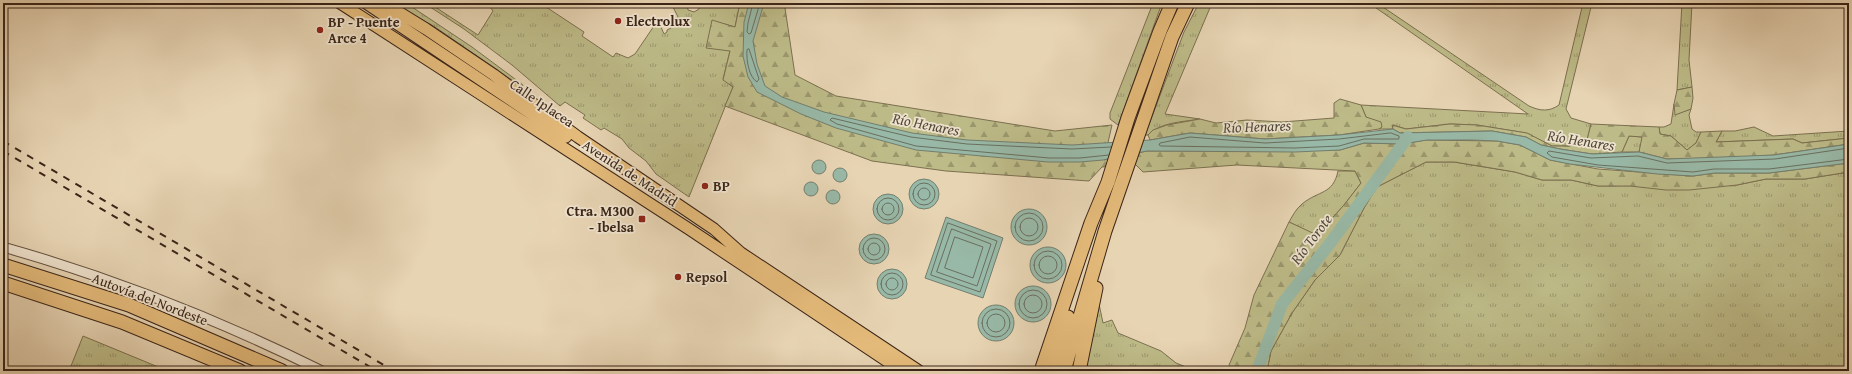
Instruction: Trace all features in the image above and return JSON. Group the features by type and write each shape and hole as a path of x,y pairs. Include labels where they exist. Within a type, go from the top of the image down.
{"highway":[{"path":"1052,371 1106,186 1128,118 1160,31 1172,3"},
{"path":"1064,371 1087,288 1105,231 1172,37 1188,3"},
{"path":"1041,371 1091,223 1106,186"},
{"path":"1079,371 1095,291 1117,198"},
{"name":"Autovía del Nordeste","path":"3,265 129,305 282,371"},
{"path":"3,283 122,322 240,371"},
{"path":"31,292 223,371"}],"main road":[{"name":"Avenida de Madrid","path":"340,3 411,51 494,102 902,371"},
{"name":"Calle Iplacea","path":"350,3 494,102"},
{"name":"Calle Iplacea","path":"366,3 741,253"},
{"name":"Avenida de Madrid","path":"388,5 494,75 578,137 714,229 741,253 919,371"},
{"path":"494,75 562,116"}],"street":[{"path":"3,247 138,291 224,325 322,371"}],"green space":[{"path":"394,3 406,3 472,47 523,85 522,87 435,27"},
{"path":"424,3 429,3 478,35 493,11 487,3 540,3 584,32 582,36 613,57 616,53 628,58 635,54 658,20 664,34 671,28 672,23 675,21 674,19 678,17 671,3 677,3 683,7 687,3 688,10 694,12 699,9 699,3 740,3 735,27 712,21 730,51 723,79 733,87 689,197 656,174 646,161 629,148 622,139 604,128 601,130 583,118 585,115 565,102 560,106 512,65 464,29"},
{"path":"740,3 785,3 795,75 836,96 1055,131 1112,125 1104,160 1147,151 1340,150 1364,143 1402,144 1426,140 1497,141 1520,145 1550,160 1598,169 1693,176 1715,173 1769,173 1849,163 1849,172 1805,179 1766,179 1737,185 1689,190 1666,190 1630,186 1598,186 1571,180 1542,180 1515,172 1454,162 1426,162 1377,187 1364,208 1340,255 1315,280 1292,313 1271,351 1267,371 1232,371 1229,365 1245,328 1254,295 1289,222 1317,235 1344,205 1361,183 1355,171 1237,165 1143,172 1135,164 1102,167 1089,181 946,171 872,161 725,106 733,87 723,80 730,51 706,48 712,20 735,27"},
{"path":"1153,3 1162,3 1118,125 1110,119 1110,113"},
{"path":"1199,3 1212,3 1165,114 1200,119 1165,125 1159,127 1148,135 1145,135 1184,32"},
{"path":"1369,3 1377,3 1529,106 1537,109 1548,110 1559,105 1583,3 1592,3 1566,109 1571,118 1591,124 1587,140 1569,146 1552,146 1526,133 1477,125 1450,124 1406,129 1393,125 1393,129 1379,129 1382,127 1366,117 1361,105 1528,114"},
{"path":"1682,3 1692,3 1689,60 1692,87 1677,90"},
{"path":"1692,87 1693,98 1691,109 1675,115 1674,104 1677,90"},
{"path":"1340,99 1361,105 1366,117 1381,122 1382,127 1379,129 1339,135 1265,139 1190,133 1150,140 1148,135 1153,130 1167,125 1200,119 1216,123 1247,120 1282,122 1334,118 1334,103"},
{"path":"1674,104 1676,114 1691,109 1689,115 1692,129 1696,132 1701,132 1696,143 1687,150 1671,136 1660,134 1659,127 1664,127 1671,124"},
{"path":"1450,124 1477,125 1527,133 1552,146 1569,146 1587,140 1591,124 1659,127 1660,134 1671,136 1687,150 1696,143 1701,132 1722,131 1716,142 1793,139 1802,143 1849,138 1849,144 1774,155 1732,158 1667,159 1639,152 1642,137 1629,136 1622,152 1592,154 1541,145 1526,137 1492,131 1400,133 1393,129 1392,125 1406,129"},
{"path":"1754,127 1773,136 1849,131 1849,138 1802,143 1793,139 1716,142 1722,131 1735,131"},
{"path":"1629,136 1643,137 1639,152 1622,152"},
{"path":"1426,162 1454,162 1515,172 1542,180 1571,180 1598,186 1737,185 1766,179 1805,179 1849,172 1849,371 1267,371 1271,351 1292,313 1315,280 1340,255 1364,208 1377,187"},
{"path":"1338,171 1355,171 1361,183 1317,236 1289,222 1296,210 1302,204 1333,184"},
{"path":"1099,304 1103,323 1112,320 1118,333 1161,351 1176,363 1196,371 1082,371"},
{"path":"83,336 168,371 69,371"}],"water":[{"path":"749,3 764,3 753,41 757,64 765,86 782,97 824,112 912,133 967,140 1072,145 1150,140 1190,133 1265,139 1339,135 1393,129 1400,133 1492,131 1526,137 1541,145 1560,149 1592,154 1639,152 1667,159 1774,155 1849,144 1849,163 1769,173 1715,173 1693,176 1657,174 1570,164 1550,160 1520,145 1497,141 1472,140 1427,140 1402,144 1364,143 1340,150 1295,152 1147,151 1103,160 1080,162 1048,162 916,150 836,128 801,114 757,92 748,77 743,56 744,22"},
{"path":"816,160 822,160 826,164 826,170 822,174 816,174 812,170 812,164"},
{"path":"837,168 843,168 847,172 847,178 843,182 837,182 833,178 833,172"},
{"path":"924,179 935,183 939,194 935,205 924,209 913,205 909,194 913,183"},
{"path":"808,182 814,182 818,186 818,192 814,196 808,196 804,192 804,186"},
{"path":"830,190 836,190 840,194 840,200 836,204 830,204 826,200 826,194"},
{"path":"888,194 899,198 903,209 899,220 888,224 877,220 873,209 877,198"},
{"path":"1029,209 1042,214 1047,227 1042,240 1029,245 1016,240 1011,227 1016,214"},
{"path":"946,217 1003,238 983,298 925,278"},
{"path":"874,234 885,238 889,249 885,260 874,264 863,260 859,249 863,238"},
{"path":"1048,247 1061,252 1066,265 1061,278 1048,283 1035,278 1030,265 1035,252"},
{"path":"892,269 903,273 907,284 903,295 892,299 881,295 877,284 881,273"},
{"path":"1033,286 1046,291 1051,304 1046,317 1033,322 1020,317 1015,304 1020,291"},
{"path":"996,305 1009,310 1014,323 1009,336 996,341 983,336 978,323 983,310"}],"waterway":[{"name":"Río Torote","path":"1257,371 1282,304 1331,242 1408,137"}],"railway":[{"path":"3,141 394,371"},
{"path":"3,151 377,371"}],"place":[{"name":"Electrolux","path":"618,21"},
{"name":"BP - Puente Arce 4","path":"320,30"},
{"name":"BP","path":"705,186"},
{"name":"Ctra. M300 - Ibelsa","path":"642,219"},
{"name":"Repsol","path":"678,277"}],"water label":[{"name":"Río Henares","path":"926,124"},
{"name":"Río Henares","path":"1257,126"},
{"name":"Río Henares","path":"1581,140"}]}
